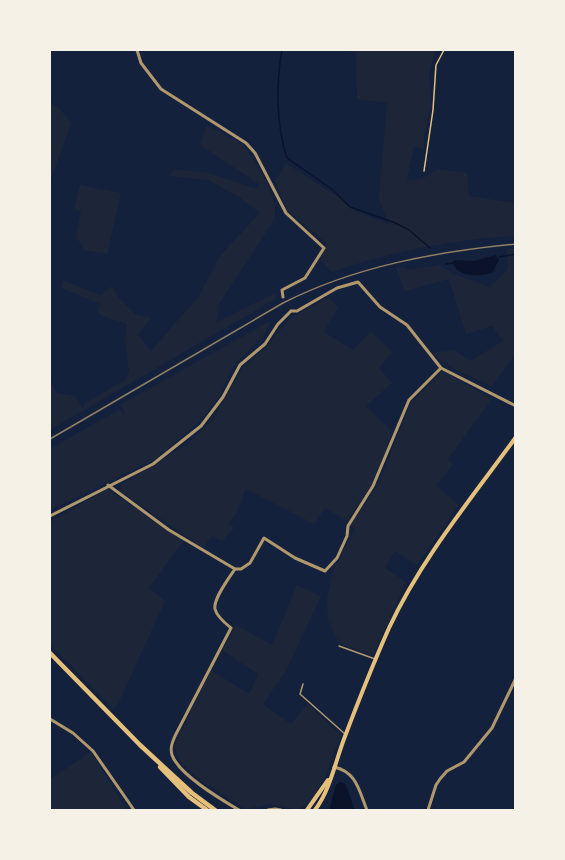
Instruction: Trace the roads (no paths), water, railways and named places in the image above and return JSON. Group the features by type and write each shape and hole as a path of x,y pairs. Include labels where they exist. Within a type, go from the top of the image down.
{"main road":[{"path":"315,810 326,793 375,660 408,591 453,522 516,437"},
{"path":"50,653 189,797 207,810"},
{"path":"140,745 192,793 215,810"},
{"path":"307,810 330,777"}],"street":[{"path":"137,50 141,63 161,89 251,148 286,213 324,248 305,278 282,290 283,297"},
{"path":"50,516 153,464 201,426 223,397 240,365 265,344 290,309 297,311 337,288 358,282 380,307 407,325 441,368 516,406"},
{"path":"108,485 170,530 235,569 241,569 249,563 264,538 294,558 325,571 337,558 347,536 348,526 373,486 409,400 441,368"},
{"path":"235,569 216,600 215,609 231,628 175,736 171,750 177,764 197,782 239,810"},
{"path":"428,810 440,779 447,771 462,764 492,728 516,678"},
{"path":"50,719 73,733 93,751 134,810"},
{"path":"334,767 353,776 367,810"},
{"path":"268,810 281,810"}],"lane":[{"path":"339,646 375,660"},
{"path":"303,684 300,694 346,734"}],"waterway":[{"path":"282,50 278,104 283,145 287,158 333,190 350,207 409,230 430,248"},
{"path":"499,257 516,254"},
{"path":"446,264 454,263"}],"railway":[{"path":"50,439 283,303 311,290 367,270 426,256 516,244"}]}
